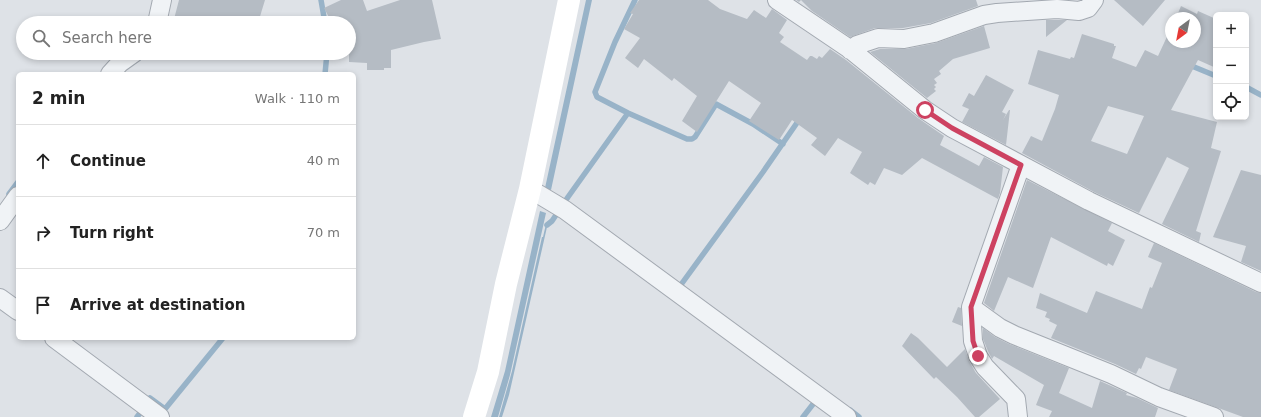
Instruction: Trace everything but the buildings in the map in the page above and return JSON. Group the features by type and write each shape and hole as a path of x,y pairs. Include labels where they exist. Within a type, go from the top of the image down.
{"street":[{"path":"159,16 162,0"},
{"path":"474,417 488,372 506,284 530,189 569,0"},
{"path":"777,0 850,50 925,110 952,128 1089,201 1261,283"},
{"path":"850,50 857,45 878,38 904,39 934,33 984,15 1057,9 1079,11 1088,8 1094,0"},
{"path":"112,72 124,60"},
{"path":"1018,417 1016,399 985,367 978,356 973,341 971,307 1021,165"},
{"path":"530,189 565,210 847,417"},
{"path":"0,222 16,199"},
{"path":"0,298 16,310"},
{"path":"971,307 1000,328 1014,335 1111,374 1159,397 1214,417"},
{"path":"57,340 155,416"}],"water":[{"path":"586,0 592,0 551,190 545,188"},
{"path":"540,211 546,213 510,375 498,417 491,417 505,371"},
{"path":"551,219 553,221 547,227 509,395 502,417 499,417 512,371 542,237 546,224"}],"waterway":[{"path":"321,0 324,16"},
{"path":"635,0 615,42 595,92 597,97 628,113 687,139 692,139 695,137 716,104 753,124 783,144"},
{"path":"325,72 326,60"},
{"path":"1187,64 1213,75"},
{"path":"1249,89 1261,95"},
{"path":"547,225 552,221 628,113"},
{"path":"683,288 680,286 801,117"},
{"path":"9,194 16,185"},
{"path":"150,398 165,409 221,340"},
{"path":"803,417 817,399"},
{"path":"850,410 859,417"},
{"path":"137,417 140,413"}],"route":[{"path":"925,110 952,128 1021,165 971,307 973,341 978,356"}]}
